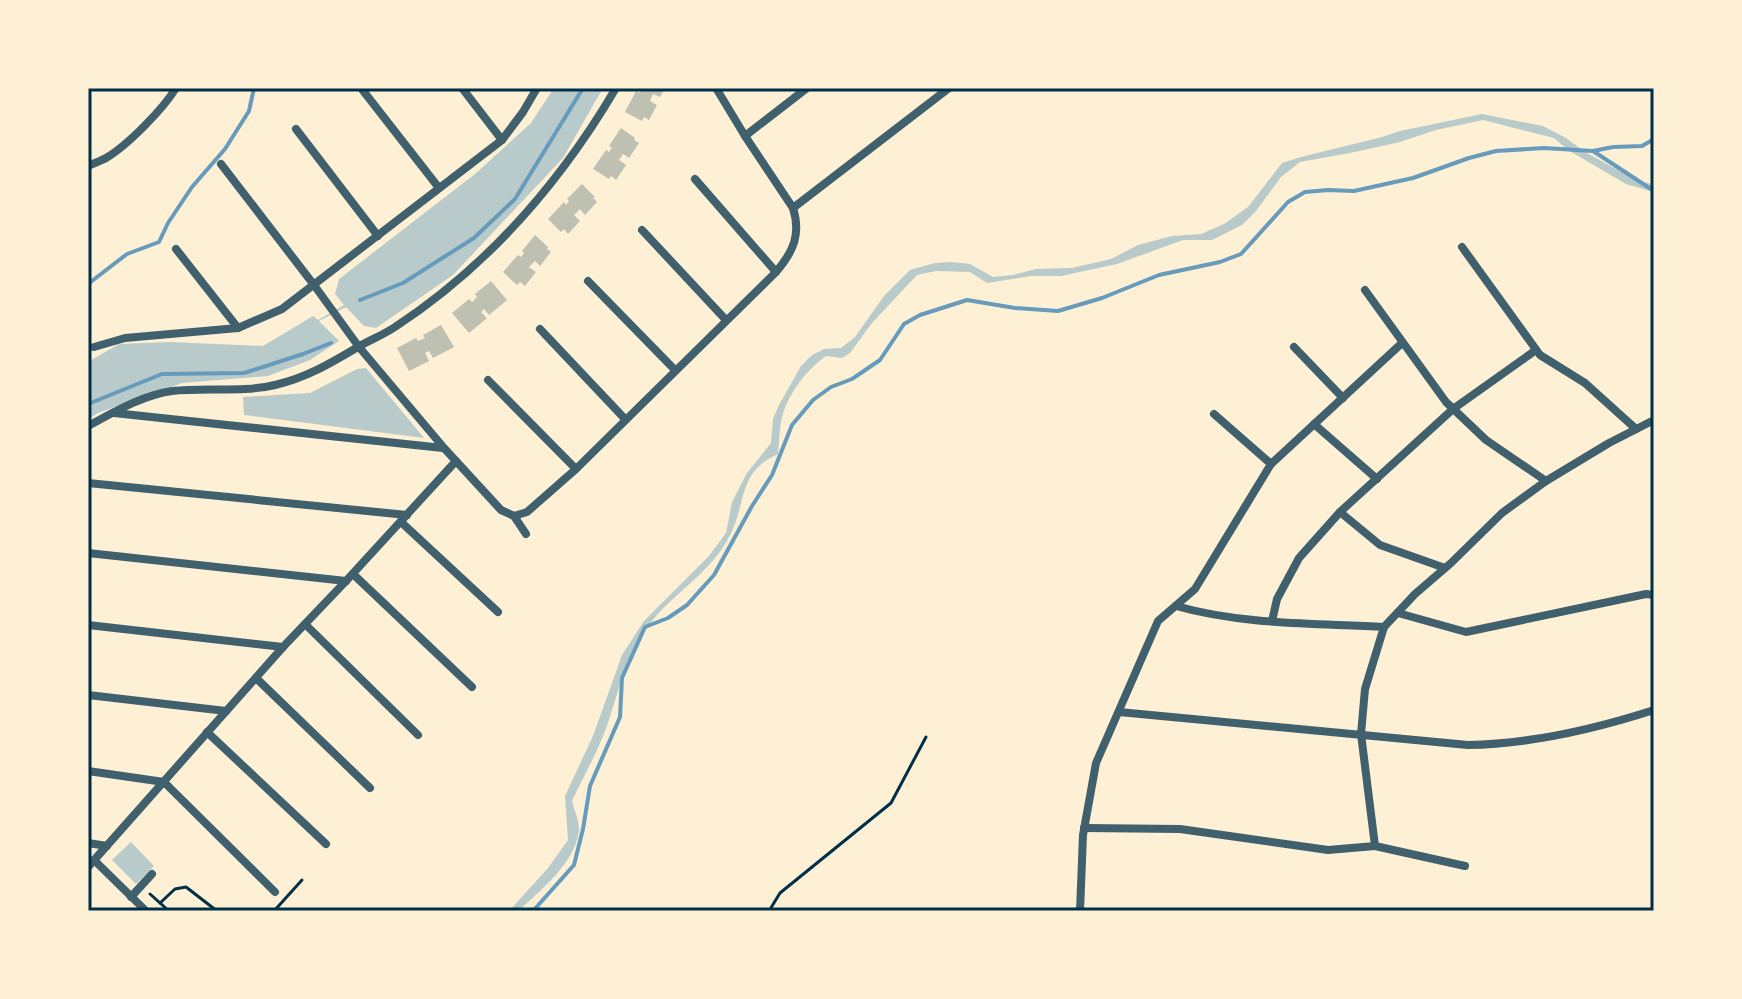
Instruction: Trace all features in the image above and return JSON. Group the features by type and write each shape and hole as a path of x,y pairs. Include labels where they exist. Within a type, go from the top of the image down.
{"street":[{"path":"88,166 107,158 126,142 165,105 176,88"},
{"path":"361,88 439,188"},
{"path":"462,88 502,140"},
{"path":"94,347 125,338 238,328 282,309 502,140 537,88"},
{"path":"88,426 171,391 276,385 324,368 392,329 455,283 511,231 558,176 616,88"},
{"path":"514,516 527,512 576,469 776,272 797,238 793,208 716,88"},
{"path":"745,136 807,88"},
{"path":"793,208 949,88"},
{"path":"296,129 378,236"},
{"path":"221,164 359,347 444,448 501,510 514,516 526,534"},
{"path":"695,179 776,272"},
{"path":"642,230 726,320"},
{"path":"1462,247 1540,355 1585,383 1636,429"},
{"path":"176,249 238,328"},
{"path":"588,281 675,370"},
{"path":"1365,290 1446,402 1486,440 1546,481"},
{"path":"540,329 625,419"},
{"path":"1080,911 1084,828 1096,763 1158,621 1195,589 1271,464 1402,343"},
{"path":"1294,347 1343,398"},
{"path":"1272,621 1277,599 1299,558 1340,512 1453,409 1536,350"},
{"path":"488,380 576,469"},
{"path":"113,413 444,448"},
{"path":"1214,414 1271,464"},
{"path":"1375,846 1361,734 1365,689 1384,627 1502,513 1546,481 1654,420"},
{"path":"1314,424 1377,479"},
{"path":"146,911 91,864 283,647 456,461"},
{"path":"88,483 404,518 498,612"},
{"path":"1340,512 1380,545 1445,568"},
{"path":"88,553 350,577 472,687"},
{"path":"1398,613 1466,632 1646,594 1654,595"},
{"path":"1176,606 1203,613 1272,621 1384,627"},
{"path":"305,624 418,735"},
{"path":"88,625 283,647"},
{"path":"256,678 370,788"},
{"path":"88,695 226,711"},
{"path":"1119,712 1468,745 1495,744 1602,726 1654,710"},
{"path":"207,732 326,844"},
{"path":"88,771 164,782 275,892"},
{"path":"1084,828 1180,829 1328,850 1375,846 1465,866"},
{"path":"88,843 107,846"},
{"path":"131,897 152,874"}],"path":[{"path":"769,911 780,893 891,803 926,737"},
{"path":"274,911 302,880"},
{"path":"142,886 169,911"},
{"path":"160,903 175,889 186,887 217,911"}],"shaded area":[{"path":"554,88 603,88 563,158 453,275 376,328 364,326 346,307 319,321 339,341 310,360 268,376 182,383 88,419 88,362 119,344 170,342 263,346 313,316 318,320 344,305 335,294 339,279 475,174 531,123"},
{"path":"1482,114 1543,126 1640,182 1654,184 1654,192 1626,184 1568,150 1554,138 1483,120 1400,142 1300,162 1281,177 1242,225 1212,240 1183,240 1117,264 1061,276 1031,276 987,283 970,272 936,271 917,275 872,323 850,353 842,358 826,356 798,385 784,412 778,454 765,461 749,479 735,523 722,548 713,561 658,614 635,648 602,738 572,801 579,831 571,854 536,895 518,911 509,911 548,868 568,840 565,796 593,736 622,655 644,621 709,556 726,533 732,502 747,473 771,443 773,419 801,366 812,355 824,349 841,348 855,337 884,296 910,270 951,262 970,264 993,277 1036,269 1072,268 1111,259 1138,245 1172,236 1201,234 1224,224 1248,207 1282,163 1400,131"},
{"path":"366,368 424,438 244,415 243,397 310,393 357,369"},
{"path":"131,842 154,866 136,884 112,860"}],"building":[{"path":"642,88 665,88 660,97 653,94 650,101 657,105 649,120 644,117 642,121 625,112 636,91 639,93"},
{"path":"621,128 639,143 629,158 623,154 619,160 626,165 616,180 611,176 609,179 593,169 606,150 609,152 612,148 609,146"},
{"path":"582,184 597,202 585,215 580,209 574,215 580,221 568,234 564,229 561,232 548,219 564,202 566,205 567,199"},
{"path":"535,235 551,252 540,266 535,261 529,267 536,272 525,286 520,282 517,285 503,272 518,255 521,257"},
{"path":"491,281 507,300 489,315 484,309 481,312 487,318 469,333 452,313 469,299 472,302 477,297 475,294"},
{"path":"441,325 454,347 433,358 429,351 425,353 429,361 409,371 397,348 416,338 418,341 425,338 423,335"}],"waterway":[{"path":"88,284 127,254 159,242 192,187 225,149 249,111 254,88"},
{"path":"360,300 403,283 474,238 515,199 583,88"},
{"path":"533,911 574,865 590,786 620,717 622,678 645,627 668,618 687,605 714,575 772,475 792,425 813,400 880,360 904,324 920,315 967,300 1058,311 1102,298 1159,275 1220,262 1241,254 1288,202 1305,192 1354,191 1413,178 1496,151 1544,148 1593,151 1642,146 1654,139"},
{"path":"1593,151 1654,191"},
{"path":"88,404 162,374 244,373 331,343"}]}
